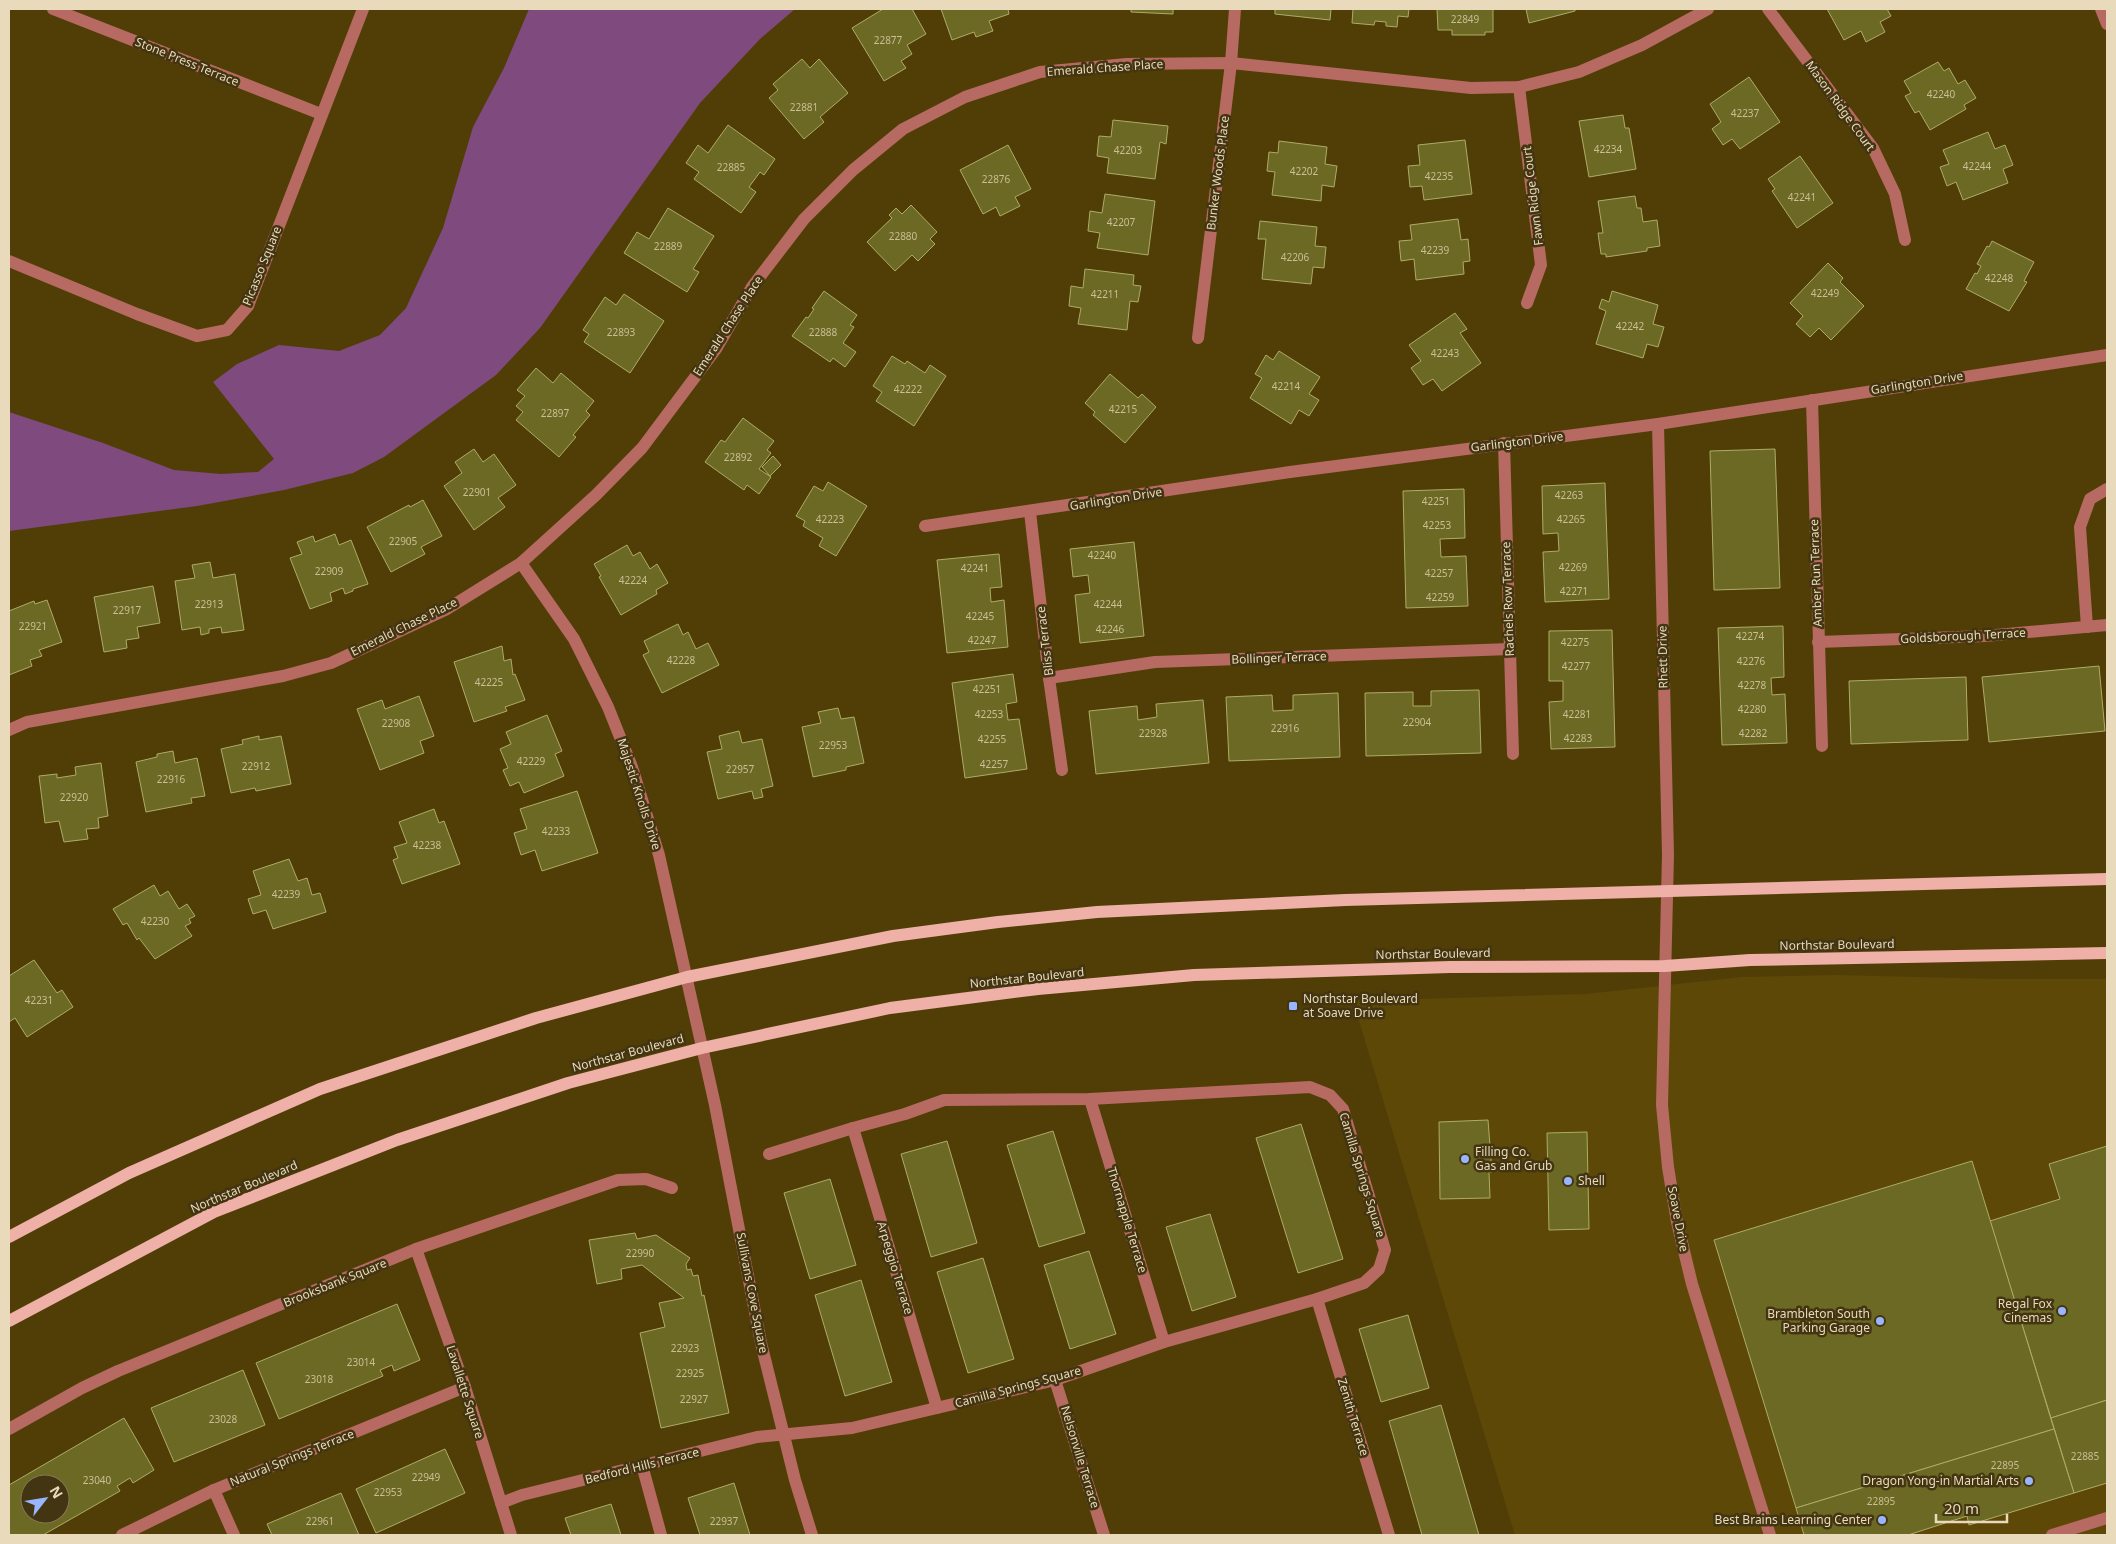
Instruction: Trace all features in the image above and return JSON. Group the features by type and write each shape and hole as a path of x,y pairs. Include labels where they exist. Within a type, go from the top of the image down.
{"main road":[{"path":"9,1237 129,1173 320,1089 536,1018 687,978 901,934 1097,912 1344,900 2107,879"},
{"name":"Northstar Boulevard","path":"9,1321 214,1212 388,1144 568,1084 702,1048 890,1008 1038,989 1194,975 1450,967 1665,966 1750,960 2107,953"}],"street":[{"name":"Stone Press Terrace","path":"54,9 321,114"},
{"name":"Picasso Square","path":"9,261 137,314 197,336 227,330 248,306 363,9"},
{"name":"Bunker Woods Place","path":"1198,338 1236,9"},
{"name":"Emerald Chase Place","path":"9,730 27,722 283,676 331,663 447,608 521,563 596,495 642,448 716,348 752,286 804,220 853,170 903,129 965,97 1040,72 1127,64 1231,63 1471,88 1519,87 1579,72 1642,44 1708,9"},
{"name":"Mason Ridge Court","path":"1768,9 1873,148 1895,194 1904,240"},
{"path":"2101,9 2107,24"},
{"name":"Fawn Ridge Court","path":"1519,87 1541,265 1527,303"},
{"name":"Garlington Drive","path":"925,526 1030,512 1290,472 1658,424 2107,355"},
{"name":"Amber Run Terrace","path":"1812,400 1822,746"},
{"name":"Rhett Drive","path":"1658,424 1667,891"},
{"name":"Rachels Row Terrace","path":"1504,443 1513,754"},
{"path":"2087,627 2080,527 2090,498 2107,489"},
{"name":"Bliss Terrace","path":"1030,512 1049,678 1062,770"},
{"name":"Majestic Knolls Drive","path":"521,563 574,638 608,707 632,767 659,854 702,1048"},
{"name":"Goldsborough Terrace","path":"1818,642 1985,636 2107,625"},
{"name":"Bollinger Terrace","path":"1049,678 1156,662 1510,649"},
{"name":"Soave Drive","path":"1667,891 1662,1105 1668,1167 1677,1222 1692,1284 1770,1535"},
{"name":"Sullivans Cove Square","path":"702,1048 715,1105 761,1343 784,1436 812,1535"},
{"name":"Camilla Springs Square","path":"769,1154 905,1114 944,1100 1090,1099 1310,1087 1330,1095 1343,1109 1385,1250 1379,1269 1364,1283 1317,1299 1164,1342 1056,1380 852,1428 784,1436"},
{"name":"Thornapple Terrace","path":"1090,1099 1164,1342"},
{"name":"Arpeggio Terrace","path":"853,1128 937,1408"},
{"name":"Brooksbank Square","path":"9,1429 82,1388 118,1371 416,1249 618,1180 646,1179 672,1188"},
{"name":"Lavallette Square","path":"416,1249 465,1387 511,1535"},
{"name":"Zenith Terrace","path":"1317,1299 1389,1535"},
{"name":"Nelsonville Terrace","path":"1056,1380 1104,1535"},
{"name":"Natural Springs Terrace","path":"122,1535 214,1490 465,1387"},
{"name":"Bedford Hills Terrace","path":"501,1503 642,1465 758,1437 784,1436"},
{"path":"642,1465 661,1535"},
{"path":"214,1490 234,1535"},
{"path":"2052,1535 2107,1518"}],"shaded area":[{"path":"529,9 795,9 760,39 700,103 540,328 496,375 384,457 353,473 284,490 197,506 9,531 9,412 103,443 174,470 221,474 258,472 274,459 213,382 237,364 279,345 339,351 380,335 406,308 443,228 473,127 504,68"},
{"path":"1837,975 1996,979 2107,979 2107,1535 1515,1535 1353,1001 1586,994 1742,977"}],"building":[{"path":"883,9 912,9 926,34 907,45 912,54 901,61 906,68 884,81 852,28"},
{"path":"941,9 1008,9 1009,14 989,21 993,31 976,37 974,32 952,40"},
{"path":"1131,9 1173,9 1173,14 1131,12"},
{"path":"1275,9 1331,9 1330,20 1275,14"},
{"path":"1353,9 1409,9 1408,17 1398,16 1397,27 1386,26 1386,22 1375,21 1374,25 1352,23"},
{"path":"1437,9 1493,9 1493,32 1485,32 1485,35 1452,35 1452,30 1438,30"},
{"path":"1526,9 1575,9 1575,11 1529,23"},
{"path":"1827,9 1887,9 1891,16 1880,22 1885,32 1866,42 1861,31 1844,40"},
{"path":"802,59 810,68 819,59 848,93 820,117 824,122 804,139 769,98 778,90 773,84"},
{"path":"1938,62 1944,71 1949,68 1958,84 1965,80 1976,98 1964,105 1966,109 1930,130 1919,111 1915,113 1905,96 1911,93 1904,81"},
{"path":"1749,77 1780,122 1740,149 1732,139 1723,145 1712,129 1721,122 1710,104"},
{"path":"1623,115 1625,128 1629,128 1636,169 1589,177 1579,121"},
{"path":"1113,120 1168,126 1166,144 1160,142 1155,179 1107,173 1109,158 1097,156 1099,136 1111,137"},
{"path":"728,125 775,159 764,175 760,172 749,187 756,192 741,213 694,179 699,172 686,163 698,145 708,153"},
{"path":"1988,132 1995,149 2005,145 2013,165 2003,169 2008,183 1963,200 1956,182 1947,186 1940,167 1949,164 1943,150"},
{"path":"1465,140 1472,194 1424,200 1422,186 1410,187 1408,166 1420,165 1418,145"},
{"path":"1279,141 1327,147 1325,164 1337,166 1334,187 1322,185 1321,201 1272,195 1275,172 1267,171 1269,152 1278,153"},
{"path":"1008,145 1031,189 1015,197 1020,206 1000,216 996,207 983,214 960,170"},
{"path":"1800,156 1833,203 1797,228 1772,191 1775,189 1768,179"},
{"path":"1105,194 1155,201 1148,255 1097,248 1100,233 1088,231 1090,211 1102,213"},
{"path":"1635,196 1637,208 1641,208 1643,222 1657,220 1660,246 1647,248 1647,251 1606,257 1606,254 1601,254 1598,233 1603,233 1598,201"},
{"path":"911,205 937,232 930,239 935,244 918,261 912,255 895,271 867,242 892,218 889,215 896,208 902,214"},
{"path":"668,208 714,236 693,269 699,272 687,292 624,253 637,232 649,239"},
{"path":"1458,219 1461,240 1468,239 1470,261 1463,262 1464,274 1416,280 1414,259 1401,261 1399,241 1412,240 1410,225"},
{"path":"1260,221 1317,227 1315,246 1326,247 1324,268 1313,267 1311,284 1262,279 1266,239 1258,239"},
{"path":"1992,241 2034,262 2024,281 2027,282 2009,311 1966,289 1975,273 1977,274 1981,266 1977,264"},
{"path":"1828,263 1843,278 1840,282 1864,306 1831,340 1819,328 1810,337 1796,324 1803,316 1790,303"},
{"path":"1085,269 1134,275 1133,285 1141,286 1138,302 1130,301 1127,330 1078,324 1081,308 1069,306 1071,286 1083,288"},
{"path":"824,291 857,315 850,325 854,327 843,343 856,352 845,367 833,358 830,362 792,336 806,317 808,318 814,309 812,308"},
{"path":"1612,291 1658,305 1653,324 1664,327 1658,347 1647,344 1643,358 1596,344 1606,311 1599,308 1602,299 1609,302"},
{"path":"624,294 664,321 630,373 584,342 589,334 583,330 605,297 616,305"},
{"path":"1455,313 1467,329 1460,333 1481,363 1442,391 1433,379 1423,385 1411,368 1421,361 1409,345"},
{"path":"1279,351 1320,377 1309,394 1319,400 1309,416 1299,410 1291,424 1250,398 1262,378 1255,374 1266,355 1273,360"},
{"path":"892,356 905,364 907,361 925,373 930,365 946,376 914,426 876,401 882,392 873,386"},
{"path":"536,368 553,383 561,373 594,401 586,411 590,415 573,435 576,437 559,457 516,420 523,412 516,406 525,396 517,390"},
{"path":"1110,374 1138,398 1142,394 1156,407 1125,443 1093,415 1095,412 1085,403"},
{"path":"743,418 774,441 767,450 771,453 759,469 771,477 759,494 747,485 744,490 705,462 721,440 725,442"},
{"path":"474,449 483,462 494,454 516,485 498,498 505,507 474,530 444,486 462,473 455,462"},
{"path":"1775,449 1780,588 1714,590 1710,451"},
{"path":"773,456 781,465 770,476 762,467"},
{"path":"828,482 867,506 836,556 819,546 823,538 803,526 805,521 796,516 814,486 823,491"},
{"path":"1605,483 1609,599 1545,602 1543,552 1559,551 1558,533 1543,534 1542,486"},
{"path":"1464,489 1465,538 1440,539 1441,557 1466,556 1468,606 1406,608 1403,491"},
{"path":"423,500 442,536 421,547 425,554 391,572 367,527 409,505 410,507"},
{"path":"335,534 339,545 351,540 368,584 345,594 343,588 330,593 332,601 310,609 290,558 302,554 297,542 313,536 315,542"},
{"path":"1134,542 1144,636 1080,643 1075,595 1090,593 1088,575 1073,577 1070,549"},
{"path":"627,545 633,556 640,552 650,569 657,564 668,583 656,590 657,594 621,615 599,577 601,576 594,564"},
{"path":"999,554 1002,587 990,588 991,602 1004,600 1008,647 947,653 937,560"},
{"path":"210,562 213,578 235,574 244,630 222,633 221,627 209,629 209,633 201,635 200,627 182,630 175,581 195,578 192,565"},
{"path":"153,586 160,623 137,627 139,638 126,640 127,648 104,652 94,597"},
{"path":"47,600 62,642 39,650 42,656 30,660 32,666 9,675 9,611 34,601 35,604"},
{"path":"678,624 683,635 688,632 696,649 708,643 719,665 662,693 643,655 649,652 644,641"},
{"path":"1783,626 1784,677 1771,678 1772,695 1785,694 1787,743 1722,745 1718,628"},
{"path":"1612,630 1615,747 1551,749 1549,702 1563,701 1563,681 1549,681 1549,631"},
{"path":"502,646 504,661 511,659 513,675 515,674 525,700 505,707 507,711 474,722 454,662"},
{"path":"2099,666 2105,731 1989,742 1982,677"},
{"path":"1013,674 1017,702 1006,704 1008,720 1019,719 1027,769 965,778 952,683"},
{"path":"1966,677 1968,740 1851,744 1849,681"},
{"path":"1479,690 1481,753 1366,756 1365,693 1413,692 1413,706 1431,706 1431,691"},
{"path":"1338,693 1340,757 1229,761 1226,697 1272,695 1273,711 1293,710 1293,695"},
{"path":"419,696 434,736 420,741 424,753 380,770 357,709 382,700 385,709"},
{"path":"1203,700 1209,763 1096,774 1089,711 1137,706 1138,720 1157,717 1156,704"},
{"path":"838,708 841,719 854,717 864,763 846,767 846,770 813,777 802,727 821,723 818,712"},
{"path":"547,715 562,751 555,754 564,776 524,793 519,782 510,786 503,770 508,768 500,749 511,744 506,732"},
{"path":"739,731 742,743 762,739 773,786 761,789 763,797 754,799 752,791 718,799 707,752 722,749 719,736"},
{"path":"259,736 259,740 281,736 291,784 256,791 255,788 231,793 221,749 243,744 242,740"},
{"path":"173,751 175,763 197,758 205,796 191,798 192,803 146,812 136,762 157,757 157,754"},
{"path":"101,763 108,816 98,818 99,828 86,829 88,839 64,842 59,821 45,823 39,776 57,774 57,778 76,775 75,767"},
{"path":"577,791 598,853 542,871 535,850 521,855 514,833 527,829 520,809"},
{"path":"434,809 439,823 444,821 460,864 402,884 393,860 398,858 394,847 407,843 399,822"},
{"path":"289,859 298,881 307,878 312,895 320,893 326,912 273,929 266,910 253,914 248,899 261,895 253,871"},
{"path":"154,885 160,896 168,891 179,909 187,904 195,916 189,919 191,923 185,926 192,936 155,959 139,938 137,940 127,923 123,925 113,909"},
{"path":"34,960 57,993 62,990 73,1007 27,1037 15,1018 9,1022 9,976"},
{"name":"Filling Co. Gas and Grub","path":"1488,1120 1492,1172 1489,1172 1490,1198 1440,1199 1439,1122"},
{"path":"1301,1124 1343,1259 1298,1273 1256,1138"},
{"path":"1053,1131 1085,1233 1039,1247 1007,1145"},
{"name":"Shell","path":"1587,1132 1589,1229 1549,1230 1547,1133"},
{"path":"947,1141 977,1243 931,1257 901,1154"},
{"name":"Regal Fox Cinemas","path":"2107,1146 2107,1400 2051,1418 1990,1221 2060,1199 2049,1164"},
{"name":"Brambleton South Parking Garage","path":"1972,1161 2054,1429 1796,1508 1714,1240"},
{"path":"830,1179 856,1265 810,1279 784,1193"},
{"path":"1210,1214 1236,1297 1192,1311 1166,1227"},
{"path":"635,1233 637,1239 656,1235 690,1258 686,1264 687,1270 691,1269 693,1276 698,1275 702,1296 704,1295 729,1413 661,1428 640,1333 665,1327 659,1303 684,1298 642,1265 621,1269 622,1279 597,1284 589,1240"},
{"path":"1089,1251 1116,1334 1070,1349 1044,1265"},
{"path":"983,1258 1014,1359 968,1373 937,1272"},
{"path":"861,1280 892,1382 845,1396 815,1295"},
{"path":"397,1304 420,1360 394,1371 392,1365 380,1370 383,1376 279,1419 256,1363"},
{"path":"1408,1315 1429,1388 1381,1402 1359,1329"},
{"path":"243,1370 265,1425 174,1462 151,1408"},
{"path":"2107,1400 2107,1483 2074,1493 2051,1418"},
{"path":"1441,1405 1479,1535 1422,1535 1389,1421"},
{"path":"124,1418 154,1470 133,1483 130,1478 117,1486 120,1491 70,1520 70,1474 28,1474"},
{"path":"2054,1429 2074,1493 1969,1525 1967,1516 1908,1535 1804,1535 1796,1508"},
{"path":"445,1449 465,1493 376,1533 356,1489"},
{"path":"20,1479 20,1524 62,1524 43,1535 9,1535 9,1485"},
{"path":"734,1483 750,1535 700,1535 688,1498"},
{"path":"341,1493 359,1535 272,1535 267,1524"},
{"path":"611,1504 621,1535 571,1535 565,1518"}],"place":[{"name":"Northstar Boulevard at Soave Drive","path":"1293,1006"},
{"name":"Filling Co. Gas and Grub","path":"1465,1159"},
{"name":"Shell","path":"1568,1181"},
{"name":"Regal Fox Cinemas","path":"2062,1311"},
{"name":"Brambleton South Parking Garage","path":"1880,1321"},
{"name":"Dragon Yong-in Martial Arts","path":"2029,1481"},
{"name":"Best Brains Learning Center","path":"1882,1520"}]}
